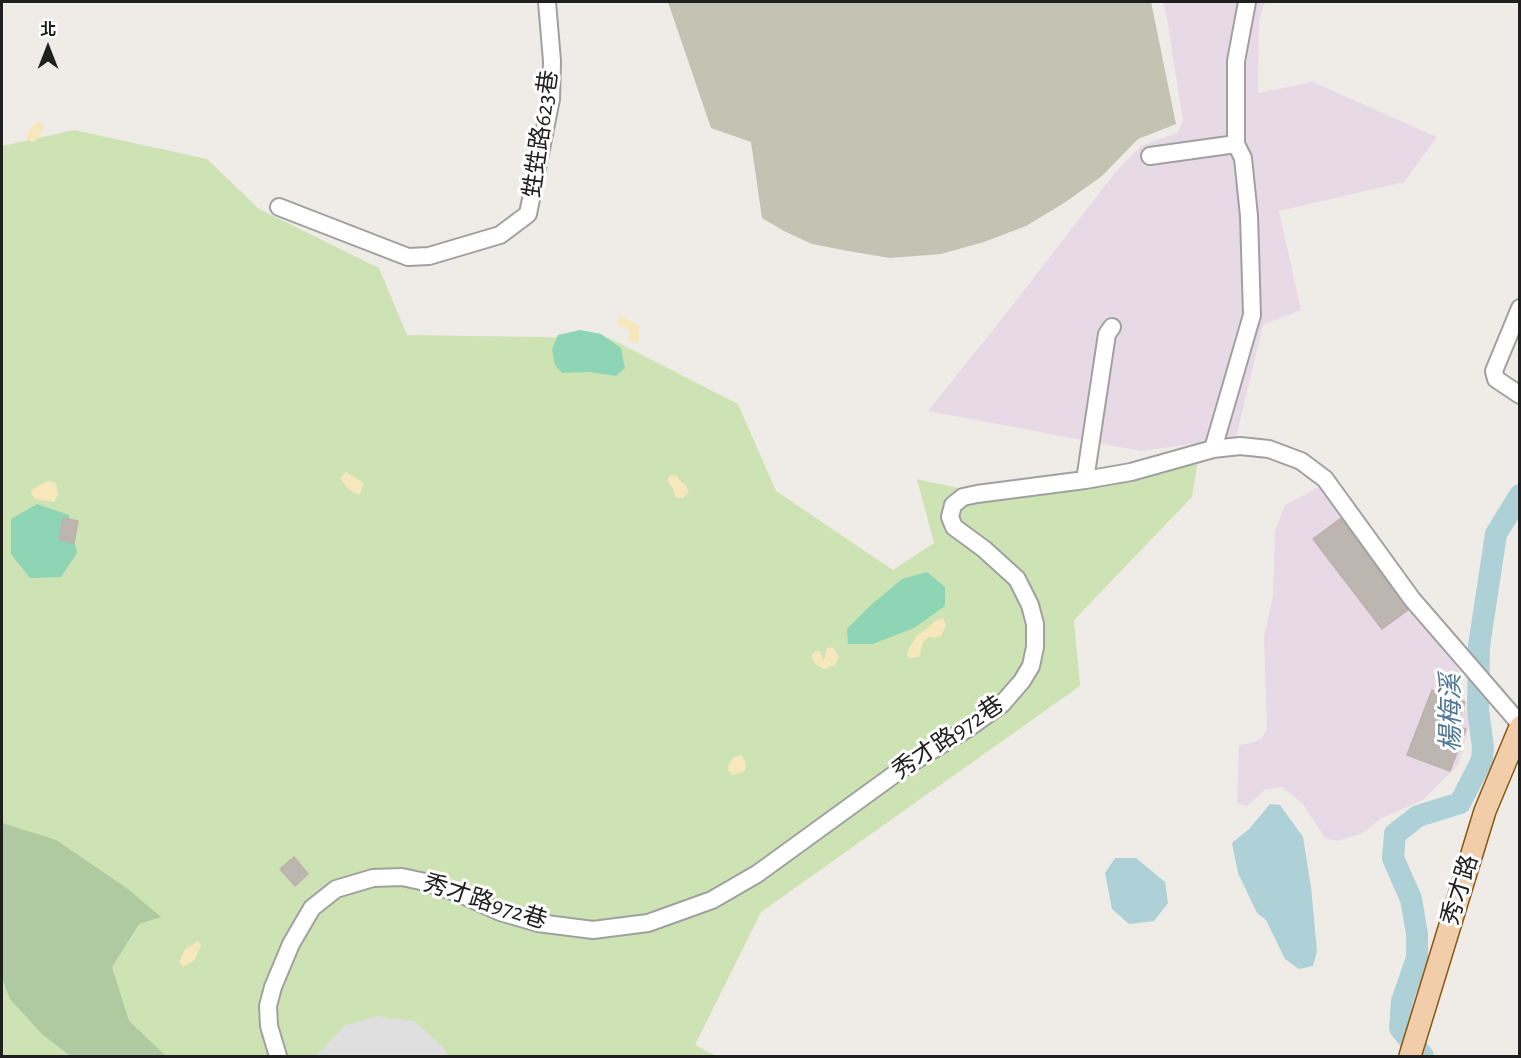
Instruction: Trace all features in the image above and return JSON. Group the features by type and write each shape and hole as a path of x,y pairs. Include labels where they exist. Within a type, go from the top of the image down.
{"main road":[{"name":"秀才路","path":"1410,1056 1485,811 1520,726"}],"street":[{"name":"甡甡路623巷","path":"279,207 408,256 429,256 500,235 528,214 551,99 552,61 547,2"},
{"path":"1213,449 1252,315 1249,216 1243,158 1236,144 1236,61 1247,2"},
{"path":"1150,156 1236,144"},
{"path":"1518,394 1496,379 1494,371 1520,308"},
{"path":"1085,480 1107,334 1112,327"},
{"name":"秀才路972巷","path":"278,1056 269,1026 268,1006 273,987 291,944 312,908 336,889 373,878 402,877 458,893 500,912 538,923 593,930 648,923 712,900 757,874 903,768 976,723 1002,704 1032,666 1035,624 1030,605 1017,579 984,549 954,527 950,517 953,505 963,497 1131,472 1213,449 1240,446 1269,449 1301,461 1324,479 1412,598 1520,726"}],"shaded area":[{"path":"668,2 1151,2 1176,124 1138,139 1102,176 1064,203 1026,226 984,242 941,254 890,258 812,244 762,218 751,142 711,128"},
{"path":"1163,2 1265,2 1259,21 1258,93 1313,82 1437,137 1404,182 1279,211 1301,310 1263,325 1236,438 1141,451 928,411 1114,174 1141,146 1177,133 1183,122"},
{"path":"1321,486 1459,670 1469,725 1459,764 1423,800 1380,819 1363,833 1338,841 1325,838 1303,804 1282,787 1266,789 1247,806 1237,803 1239,745 1262,738 1267,729 1264,636 1273,596 1275,531 1285,505"},
{"path":"376,1016 414,1021 444,1048 448,1056 316,1056 344,1026"}],"green space":[{"path":"74,130 207,159 259,209 379,268 407,335 609,338 738,404 776,491 893,570 934,543 917,479 958,488 1198,461 1192,497 1074,620 1080,686 761,912 695,1045 716,1056 2,1056 2,146"},
{"path":"580,330 601,334 621,348 625,368 616,376 590,372 562,373 555,365 552,349 558,335"},
{"path":"37,504 69,515 77,553 61,577 30,578 11,554 11,519"},
{"path":"927,572 945,587 945,606 914,628 873,644 848,644 847,629 871,605 902,579"},
{"path":"2,823 56,840 128,889 161,917 139,924 112,967 129,1021 166,1056 70,1056 42,1034 10,999 2,978"}],"sand":[{"path":"39,121 44,125 41,136 32,143 26,137 31,127"},
{"path":"620,317 639,326 639,342 634,343 629,340 630,333 627,328 617,325"},
{"path":"346,472 364,483 360,494 355,494 347,488 340,478"},
{"path":"670,475 677,476 686,485 689,492 683,498 675,497 667,480"},
{"path":"48,481 56,483 58,494 54,502 35,499 31,493 34,488"},
{"path":"943,618 946,626 941,636 929,637 923,642 919,657 908,658 907,652 917,635 935,621"},
{"path":"828,647 834,648 839,657 835,665 824,669 815,664 811,655 816,651 820,652 823,659"},
{"path":"742,755 746,763 745,771 733,775 728,770 729,763 734,757"},
{"path":"198,941 201,945 195,960 183,967 179,962 185,949"}],"water":[{"path":"1270,804 1280,805 1303,837 1311,887 1317,951 1313,966 1299,969 1285,959 1266,920 1257,913 1238,873 1232,843 1249,829"},
{"path":"1115,858 1136,858 1165,882 1168,903 1154,921 1129,924 1112,909 1105,873"}],"building":[{"path":"63,518 78,521 74,543 59,540"},
{"path":"1341,518 1408,610 1382,629 1313,539"},
{"path":"1432,690 1465,702 1456,726 1466,729 1450,771 1407,755"},
{"path":"294,857 308,874 295,886 280,869"}],"waterway":[{"name":"楊梅溪","path":"1423,1056 1400,1028 1402,1001 1417,958 1417,934 1411,899 1393,858 1395,834 1418,816 1460,803 1482,760 1483,747 1478,710 1479,646 1496,534 1520,495"}]}
